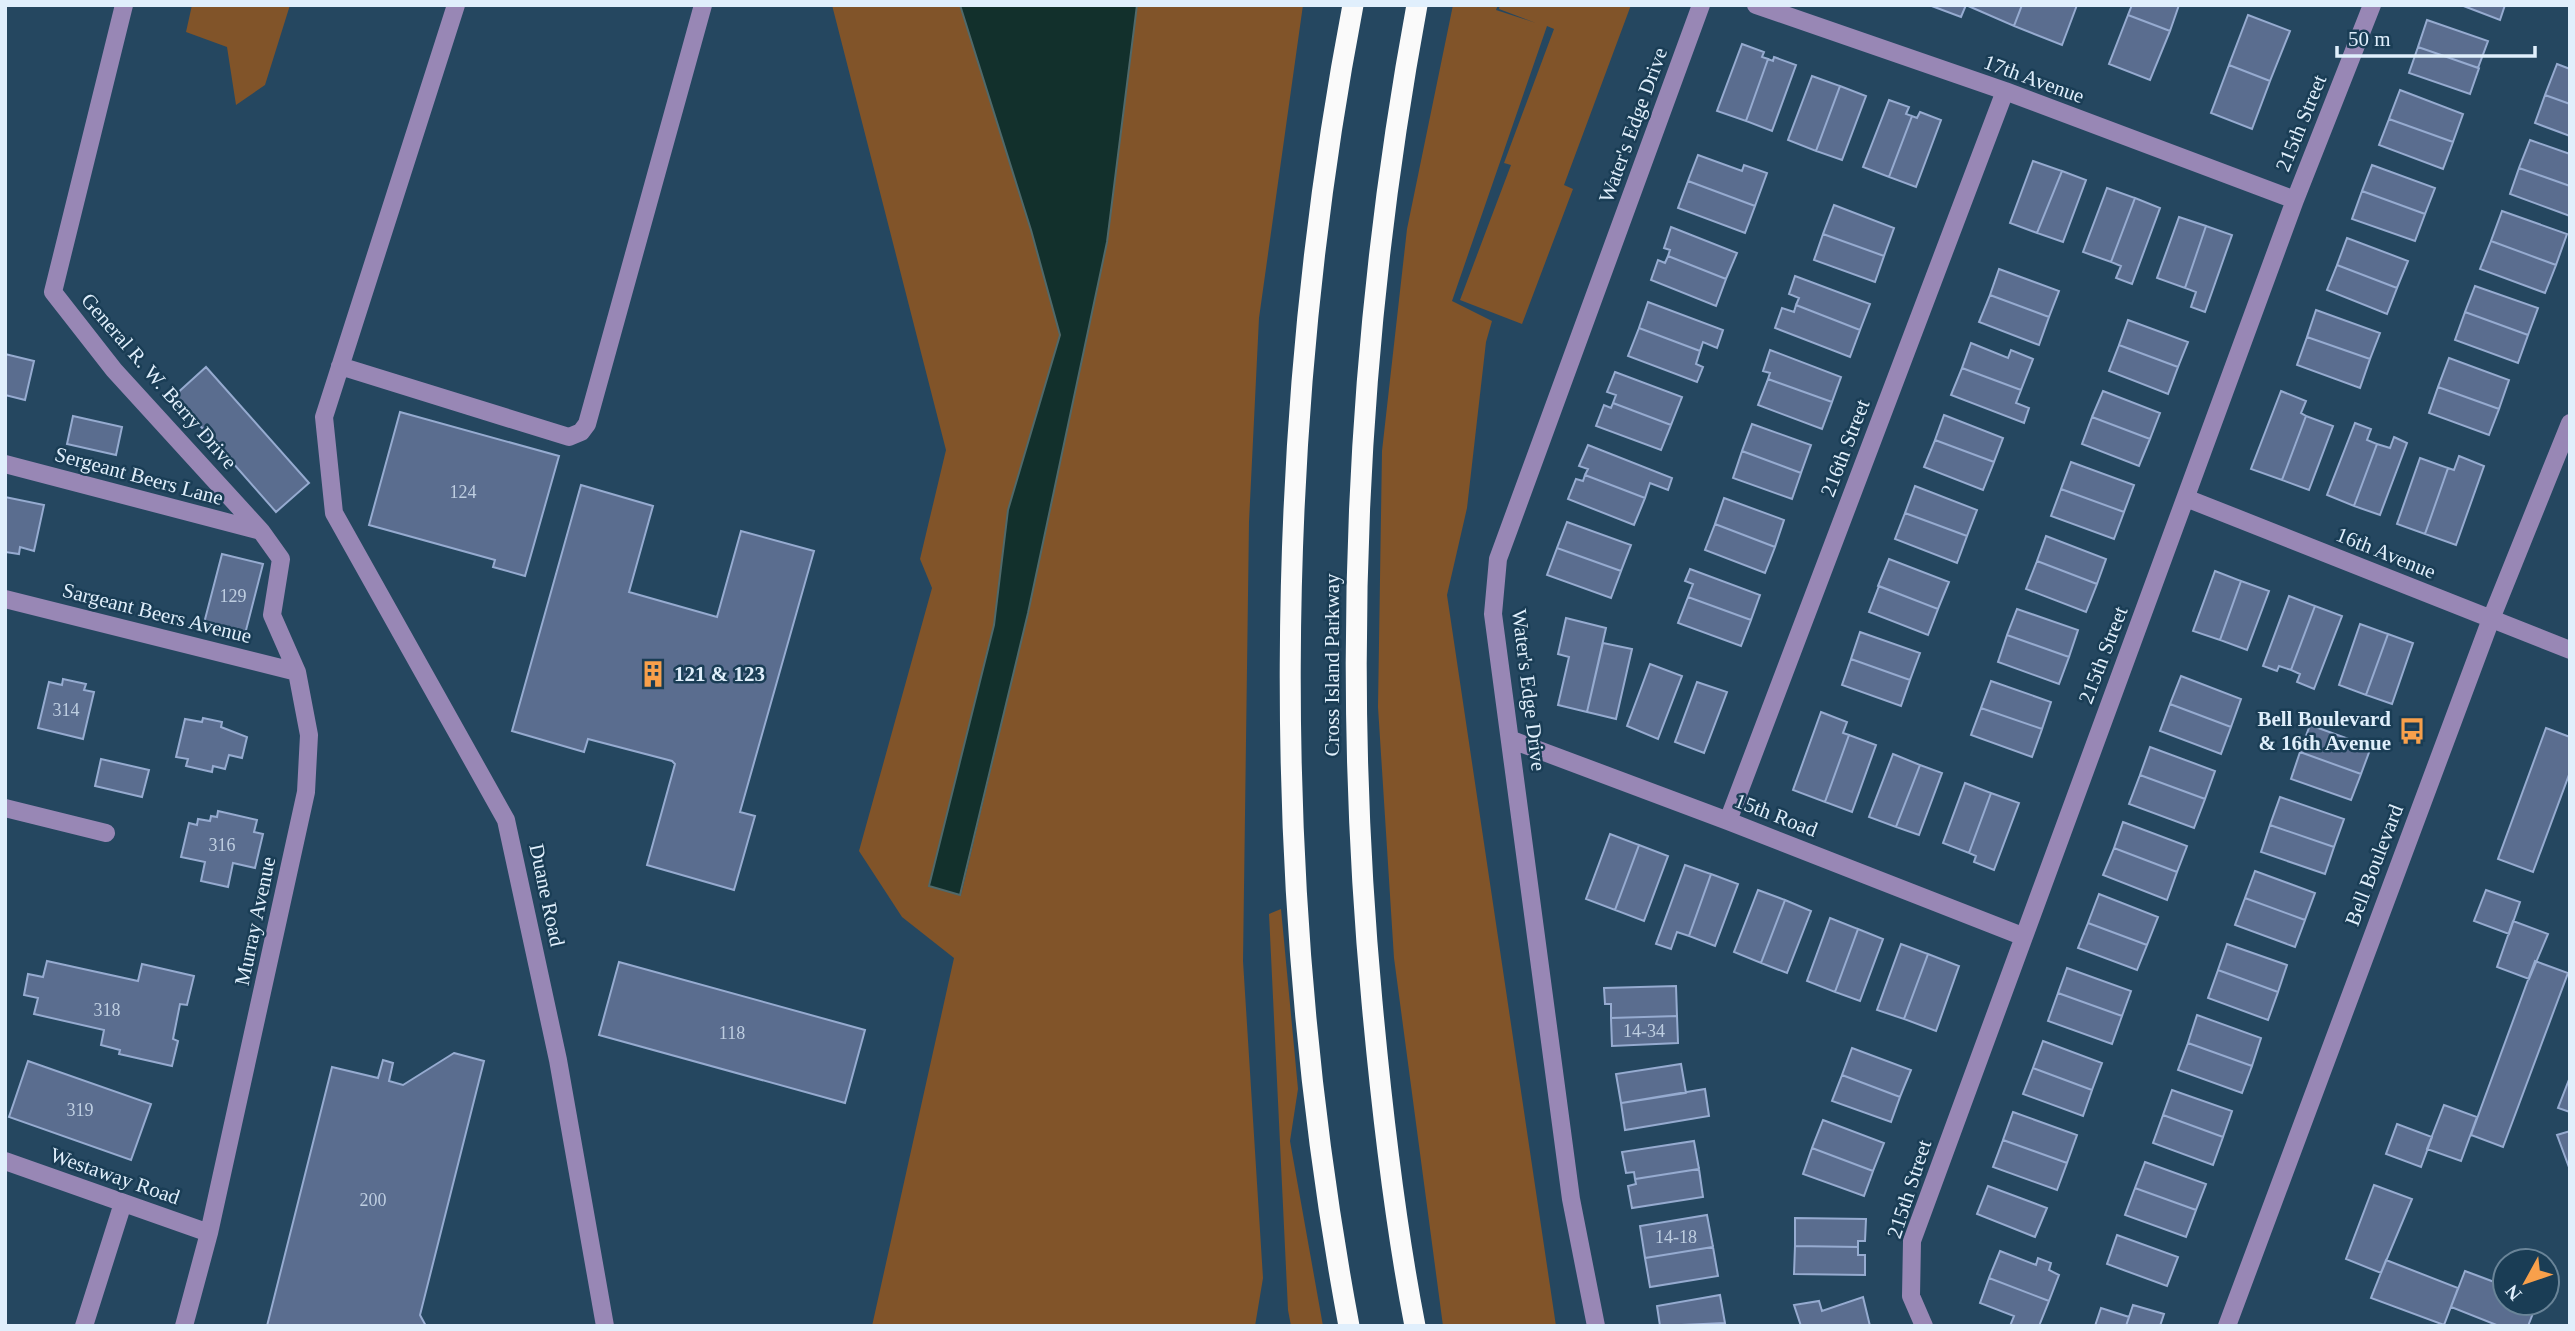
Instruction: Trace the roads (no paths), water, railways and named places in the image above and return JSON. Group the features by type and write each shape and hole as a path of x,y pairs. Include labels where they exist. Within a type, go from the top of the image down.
{"highway":[{"name":"Cross Island Parkway","path":"1349,1326 1314,1087 1297,893 1291,698 1296,503 1308,321 1334,116 1353,5"},
{"name":"Cross Island Parkway","path":"1415,1326 1388,1164 1379,1087 1362,902 1354,710 1359,503 1369,351 1381,235 1417,5"}],"street":[{"name":"General R. W. Berry Drive","path":"124,5 53,292 114,370 261,531"},
{"path":"456,5 340,366 569,437 581,432 587,424 703,5"},
{"name":"Water's Edge Drive","path":"1596,1326 1571,1199 1512,740 1493,614 1499,559 1701,5"},
{"name":"17th Avenue","path":"1756,5 2005,91 2295,200"},
{"name":"215th Street","path":"1924,1326 1911,1296 1912,1241 2295,200 2372,5"},
{"name":"216th Street","path":"1728,821 2005,91"},
{"name":"Duane Road","path":"340,366 324,417 334,513 506,820 562,1080 605,1326"},
{"name":"Bell Boulevard","path":"2227,1326 2491,619 2570,423"},
{"name":"Sergeant Beers Lane","path":"5,464 261,531"},
{"name":"16th Avenue","path":"2186,498 2570,650"},
{"name":"Murray Avenue","path":"184,1326 209,1233 306,792 309,735 298,672 272,615 281,559 261,531"},
{"name":"Sargeant Beers Avenue","path":"5,598 298,672"},
{"name":"15th Road","path":"1512,740 2022,936"},
{"path":"5,808 106,833"},
{"name":"Westaway Road","path":"5,1161 209,1233"},
{"path":"84,1326 123,1203"}],"place":[{"name":"121 & 123","path":"653,674"},
{"name":"Bell Boulevard & 16th Avenue","path":"2412,731"}]}
